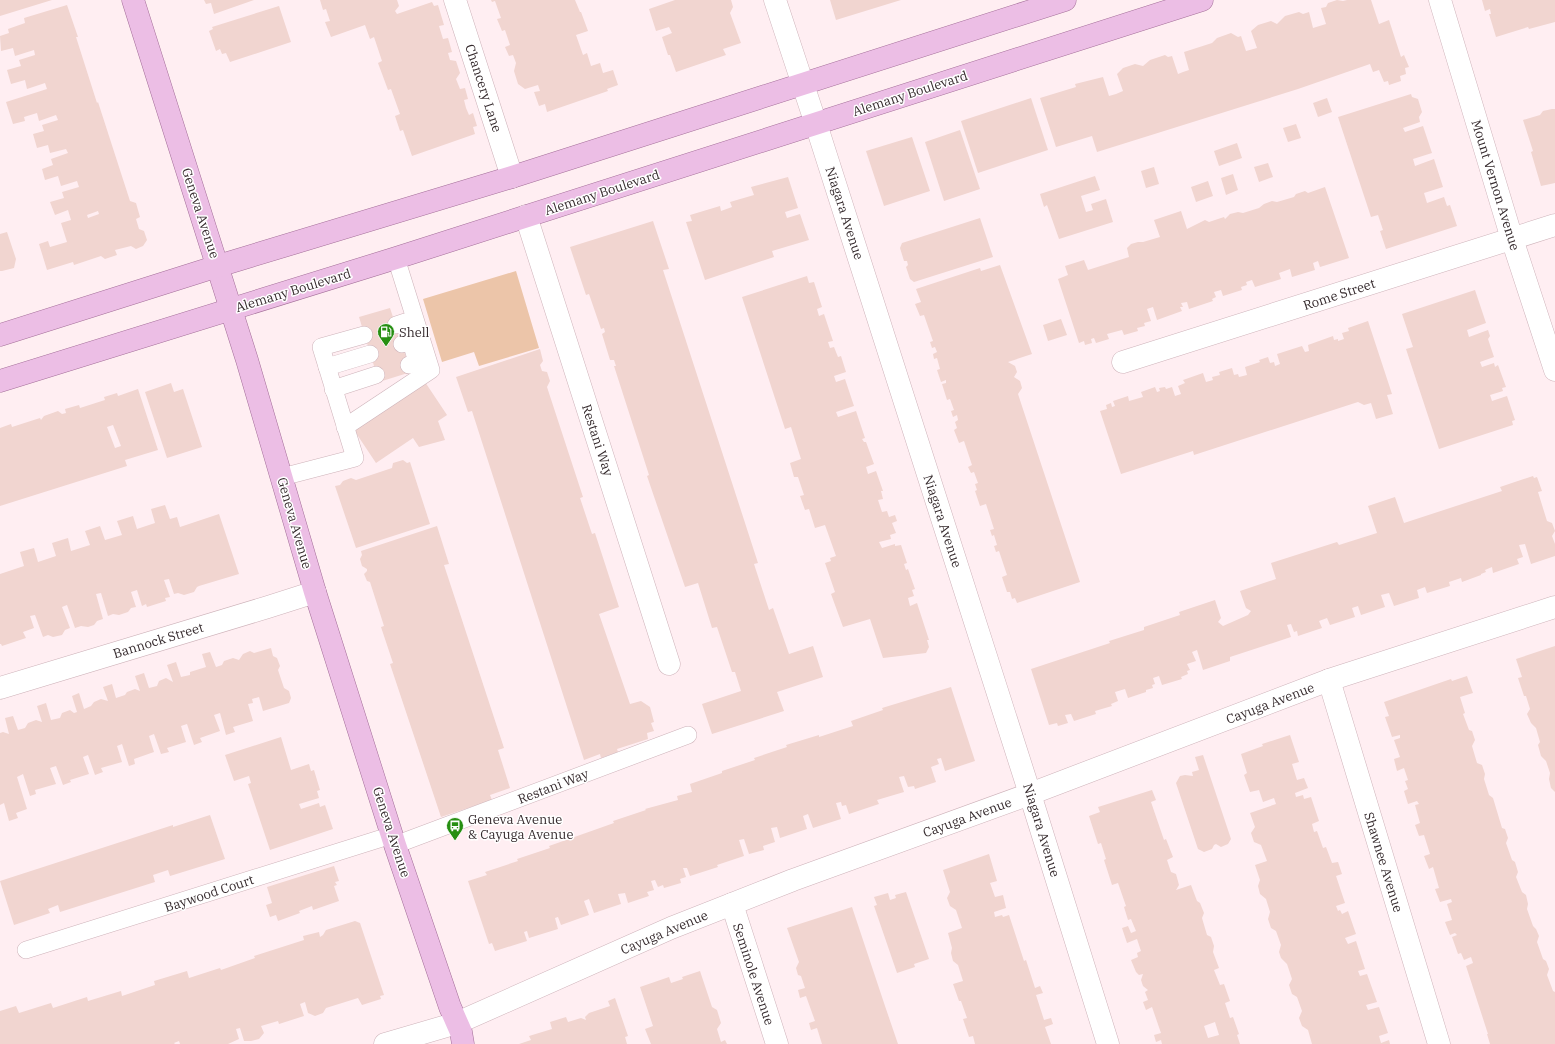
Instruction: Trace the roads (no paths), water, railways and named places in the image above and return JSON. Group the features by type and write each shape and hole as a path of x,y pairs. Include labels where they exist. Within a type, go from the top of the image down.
{"main road":[{"name":"Geneva Avenue","path":"133,0 232,309 315,592 394,840 450,1007 457,1022 463,1044"},
{"path":"0,335 218,266 512,177 1065,0"},
{"name":"Alemany Boulevard","path":"0,381 396,258 1202,0"}],"street":[{"name":"Chancery Lane","path":"455,0 512,177"},
{"name":"Niagara Avenue","path":"775,0 1030,794 1108,1044"},
{"name":"Mount Vernon Avenue","path":"1440,0 1512,240 1555,370"},
{"name":"Restani Way","path":"526,216 669,664"},
{"name":"Rome Street","path":"1124,362 1512,240 1555,225"},
{"name":"Bannock Street","path":"0,688 268,608 315,592"},
{"name":"Cayuga Avenue","path":"385,1044 457,1022 671,928 793,880 1030,794 1329,680 1555,606"},
{"name":"Shawnee Avenue","path":"1329,680 1439,1044"},
{"name":"Seminole Avenue","path":"732,904 777,1044"}],"lane":[{"path":"345,427 431,370 411,341 396,258"},
{"path":"396,325 405,322 418,362 408,365"},
{"path":"282,477 354,458 321,347 364,335"},
{"path":"327,367 370,354"},
{"path":"333,389 376,375"},
{"name":"Restani Way","path":"394,840 688,735"},
{"name":"Baywood Court","path":"26,950 394,840"}],"place":[{"name":"Shell","path":"386,347"},
{"name":"Geneva Avenue & Cayuga Avenue","path":"455,841"}]}
